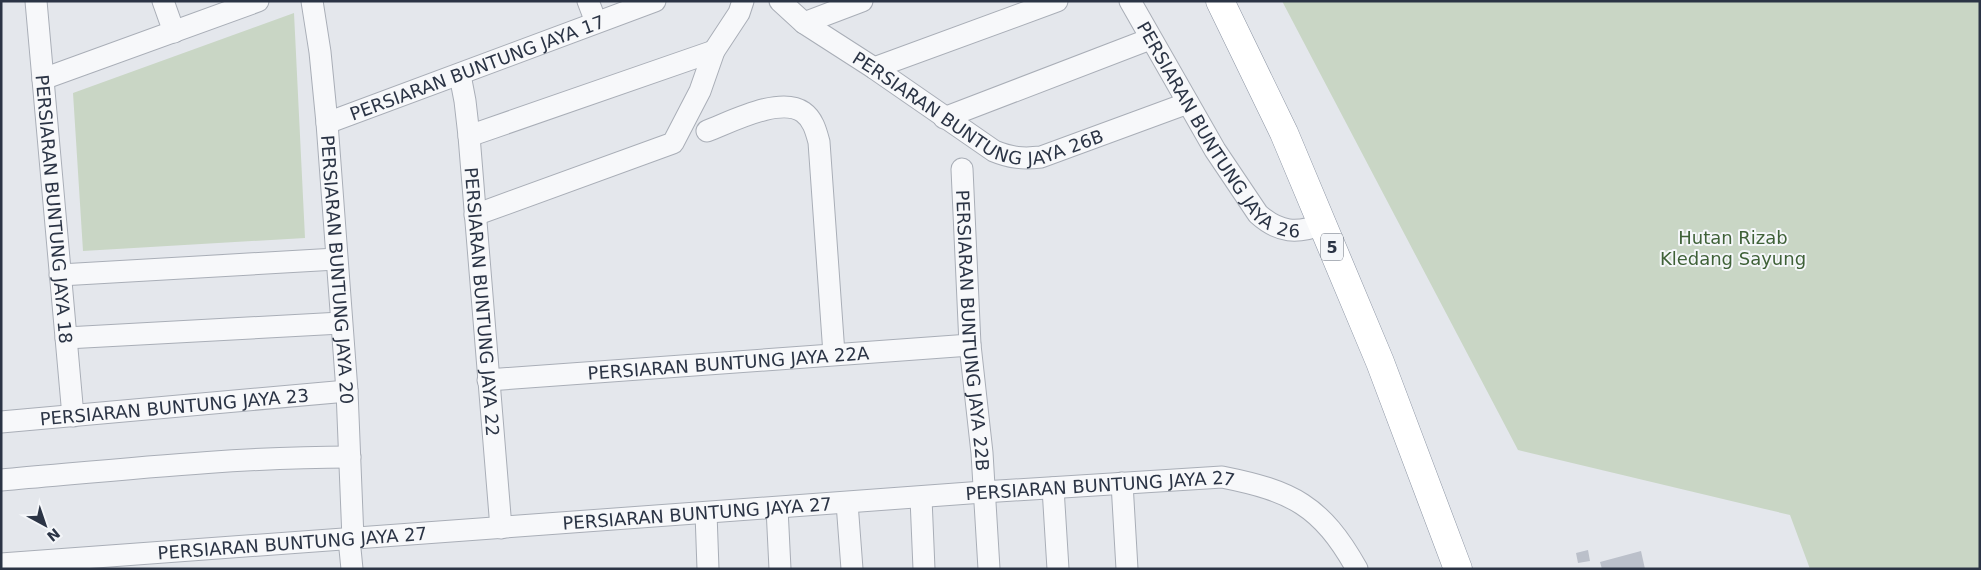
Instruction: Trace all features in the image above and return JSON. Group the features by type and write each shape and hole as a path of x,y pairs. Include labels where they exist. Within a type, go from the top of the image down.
{"highway":[{"name":"5","path":"1220,1 1284,133 1380,362 1458,569"},
{"name":"5","path":"1424,480 1450,569"}],"street":[{"name":"PERSIARAN BUNTUNG JAYA 18","path":"36,1 73,416"},
{"path":"163,1 174,32"},
{"path":"43,78 258,1"},
{"name":"PERSIARAN BUNTUNG JAYA 20","path":"312,1 320,52 327,123 346,391 350,457 352,569"},
{"path":"588,1 596,22"},
{"name":"PERSIARAN BUNTUNG JAYA 17","path":"327,123 655,1"},
{"path":"475,215 673,143 700,90 714,50 739,13 743,1"},
{"name":"PERSIARAN BUNTUNG JAYA 26B","path":"780,1 804,23 874,68 994,151 1011,158 1041,157 1188,103"},
{"path":"804,23 862,1"},
{"path":"874,68 1056,1"},
{"name":"PERSIARAN BUNTUNG JAYA 26","path":"1130,1 1215,150 1258,214 1266,222 1290,231 1298,231 1322,224"},
{"path":"944,118 1150,39"},
{"path":"469,136 714,50"},
{"name":"PERSIARAN BUNTUNG JAYA 22","path":"460,75 466,101 501,528"},
{"path":"707,131 772,108 788,106 803,112 814,124 819,142 834,354"},
{"name":"PERSIARAN BUNTUNG JAYA 22B","path":"962,169 970,345 982,453 989,569"},
{"path":"60,275 336,259"},
{"path":"66,338 341,323"},
{"name":"PERSIARAN BUNTUNG JAYA 22A","path":"488,380 970,345"},
{"name":"PERSIARAN BUNTUNG JAYA 23","path":"1,422 346,391"},
{"path":"1,480 217,461 294,457 350,457"},
{"name":"PERSIARAN BUNTUNG JAYA 27","path":"1,564 78,564 351,539 983,492 1222,477 1257,484 1290,496 1312,510 1330,529 1357,569"},
{"path":"1122,483 1128,569"},
{"path":"1053,488 1058,569"},
{"path":"921,498 924,569"},
{"path":"847,503 852,569"},
{"path":"777,508 780,569"},
{"path":"706,513 708,569"}],"green space":[{"name":"Hutan Rizab Kledang Sayung","path":"1282,1 1980,1 1980,569 1810,569 1790,515 1518,450"},
{"path":"294,13 305,238 83,251 73,93"}],"building":[{"path":"1588,550 1590,561 1578,563 1576,553"},
{"path":"1641,551 1645,569 1602,569 1600,562"}]}
